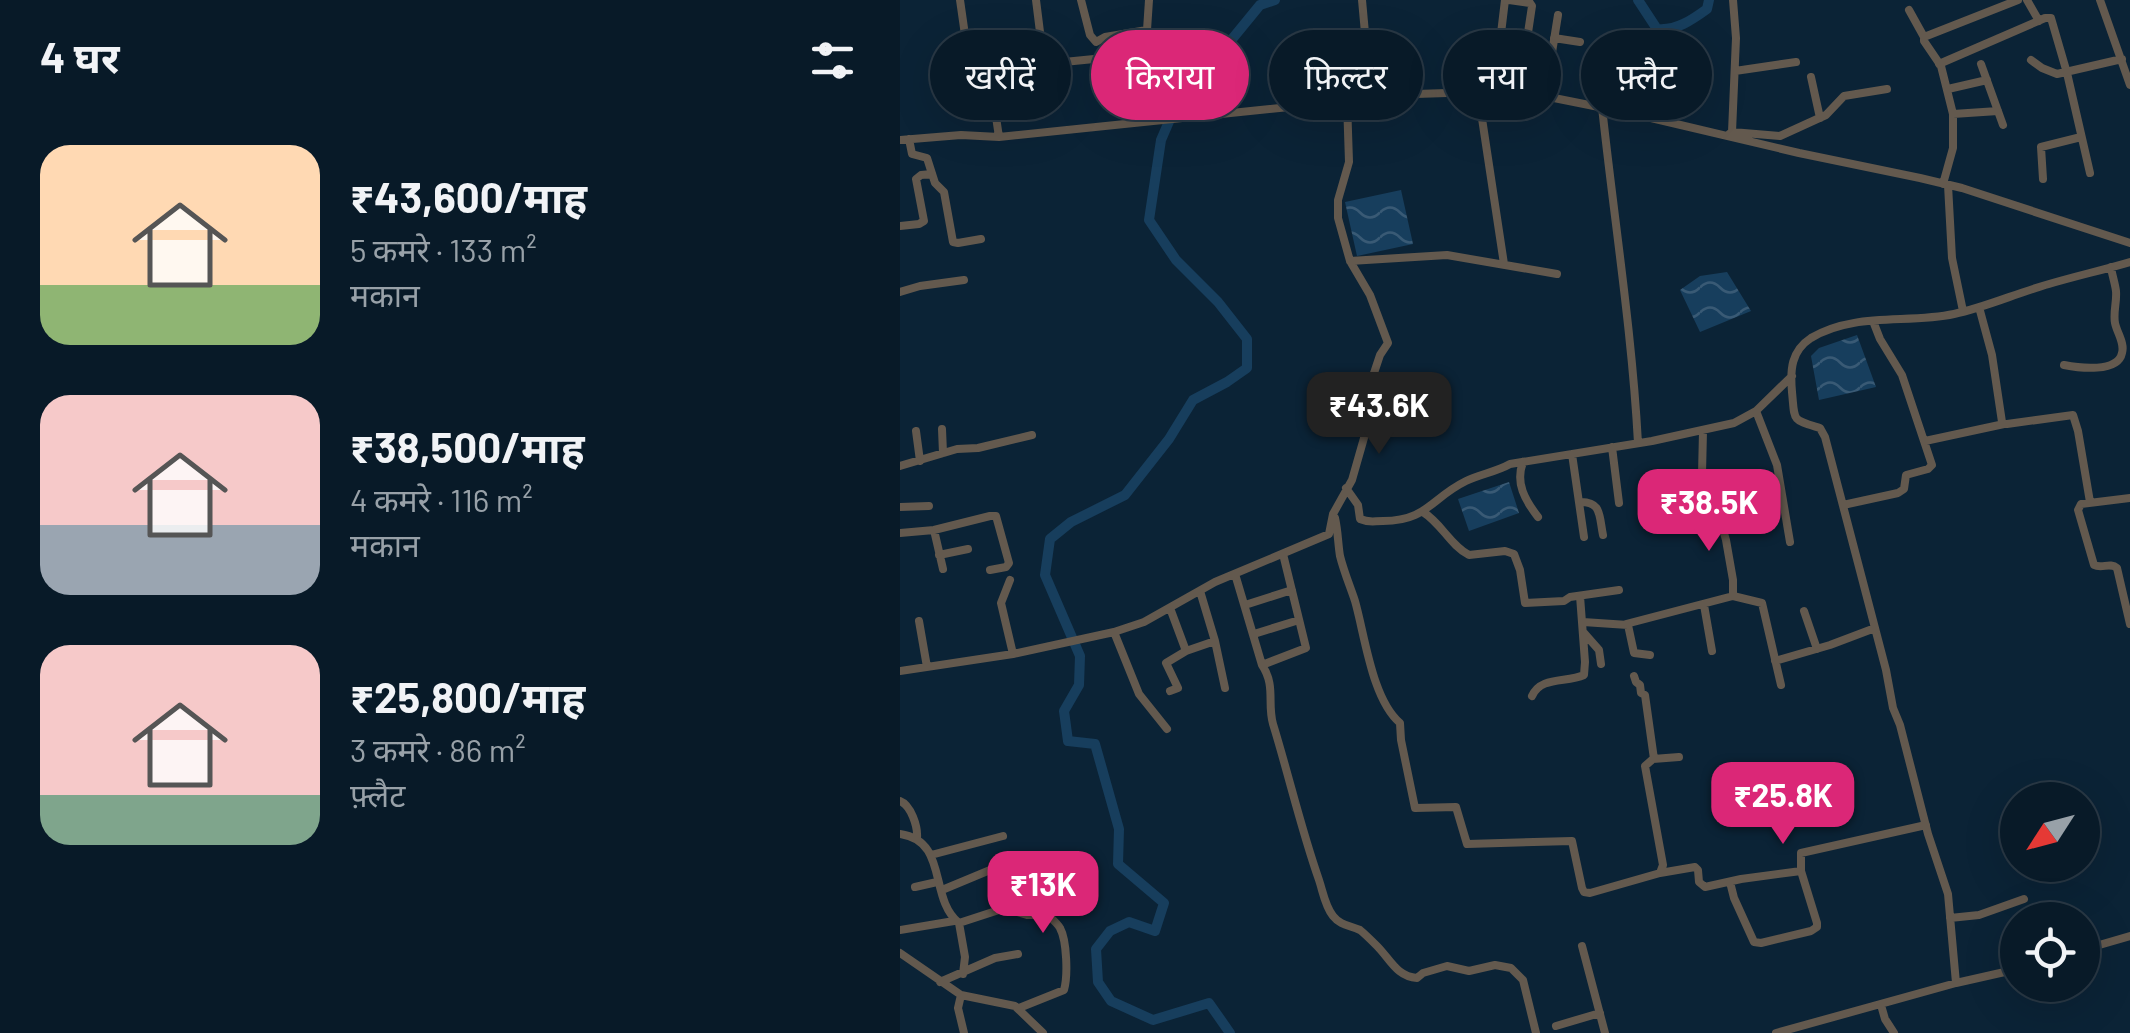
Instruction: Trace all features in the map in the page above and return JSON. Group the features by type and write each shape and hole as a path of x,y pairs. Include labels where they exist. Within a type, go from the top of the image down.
{"street":[{"path":"960,0 967,49 988,64 998,136"},
{"path":"1036,0 1044,64 1091,60"},
{"path":"1081,0 1091,35"},
{"path":"1147,30 1149,0"},
{"path":"1362,0 1365,30"},
{"path":"1503,30 1507,0 1532,5 1528,30"},
{"path":"1729,134 1736,38 1733,0"},
{"path":"1924,36 2018,0"},
{"path":"2027,0 2039,21"},
{"path":"2100,0 2128,70 2130,85"},
{"path":"1909,10 1948,89 1953,148 1946,184 1952,258 1964,311"},
{"path":"1555,30 1558,15"},
{"path":"1939,64 2039,21 2052,20 2090,172"},
{"path":"1561,39 1580,42"},
{"path":"2031,60 2052,73 2067,73 2122,59"},
{"path":"1735,71 1796,62"},
{"path":"1981,64 2003,125"},
{"path":"1810,77 1820,118"},
{"path":"1948,89 1986,80"},
{"path":"1729,134 1776,137 1820,118 1844,96 1887,89"},
{"path":"981,239 953,242 944,192 935,182 927,158 912,154 905,139 998,136 1269,109"},
{"path":"1952,114 1998,111"},
{"path":"900,670 1013,654 1114,632 1144,622 1235,574 1326,536 1352,480 1364,438 1368,388 1388,343 1370,295 1350,260 1338,218 1338,200 1349,162 1348,120"},
{"path":"1482,120 1504,264"},
{"path":"1603,120 1632,353 1638,443"},
{"path":"1663,120 1946,184 2130,242"},
{"path":"2043,178 2042,147 2082,136"},
{"path":"900,226 924,221 916,179 932,174"},
{"path":"1350,260 1440,254 1557,274"},
{"path":"1956,983 1945,882 1892,708 1886,670 1823,431 1796,418 1792,376 1796,353 1812,338 1843,326 1964,311 2130,262"},
{"path":"2064,365 2107,366 2121,357 2110,267"},
{"path":"900,292 964,280"},
{"path":"1980,307 2004,424"},
{"path":"1843,504 1904,489 1906,474 1932,467 1902,376 1873,321"},
{"path":"1346,488 1358,504 1360,519 1369,523 1395,522 1422,512 1465,481 1510,464 1734,423 1756,411 1792,376"},
{"path":"1756,411 1779,470 1790,542"},
{"path":"1925,441 2073,414 2090,502"},
{"path":"916,430 920,461"},
{"path":"942,430 943,453"},
{"path":"1703,431 1703,478 1716,502 1726,540 1733,596"},
{"path":"900,466 957,448 978,448 1032,435"},
{"path":"1612,448 1619,503"},
{"path":"1572,454 1584,537"},
{"path":"1523,462 1518,473 1520,486 1538,517"},
{"path":"2130,498 2081,504 2078,510 2096,566 2117,568 2130,624"},
{"path":"1579,502 1596,506 1603,535"},
{"path":"900,508 929,506"},
{"path":"1422,512 1469,555 1505,551 1514,554 1525,603 1564,601 1619,590"},
{"path":"1333,514 1341,560 1374,677 1386,707 1400,723 1415,808 1456,807 1467,844 1572,842 1582,888 1587,893 1695,866 1702,886 1800,871"},
{"path":"900,532 934,530 996,516 1009,564 990,570"},
{"path":"934,530 943,569"},
{"path":"939,555 968,549"},
{"path":"1262,664 1306,648 1283,554"},
{"path":"1235,574 1267,672 1272,722 1327,906 1343,926 1360,930 1409,978 1447,966 1469,971 1499,965 1516,971 1523,980 1536,1033"},
{"path":"1010,580 1000,603 1013,654"},
{"path":"1245,604 1292,590"},
{"path":"1200,591 1226,688"},
{"path":"1532,696 1544,683 1584,676 1580,596"},
{"path":"1583,622 1626,624 1733,596 1762,603 1782,685"},
{"path":"1704,606 1712,651"},
{"path":"1170,608 1186,651"},
{"path":"1804,611 1817,649"},
{"path":"919,620 927,667"},
{"path":"1254,634 1299,620"},
{"path":"1626,624 1634,652 1650,654"},
{"path":"1775,660 1875,628"},
{"path":"1114,632 1139,694 1167,729"},
{"path":"1584,633 1599,650 1601,664"},
{"path":"1170,691 1178,688 1166,663 1216,641"},
{"path":"1634,676 1645,695 1654,759"},
{"path":"1660,872 1645,766 1654,759 1679,757"},
{"path":"900,801 906,804 918,830 917,838"},
{"path":"1730,882 1753,940 1761,943 1811,931 1816,927 1816,918 1800,871 1800,855 1926,825"},
{"path":"900,834 917,838 931,855 944,901 956,922 965,957 963,974"},
{"path":"931,855 1003,836"},
{"path":"915,887 940,886 1020,858"},
{"path":"1950,918 1979,915 2024,899"},
{"path":"900,930 956,922 1005,908 1027,915 1048,915 1059,926 1064,942 1064,990 1019,1008"},
{"path":"2100,945 2130,936"},
{"path":"1582,946 1604,1033"},
{"path":"900,954 961,994 1019,1008 1043,1033"},
{"path":"940,982 995,958 1018,954"},
{"path":"1776,1033 2000,973"},
{"path":"961,994 958,1014 964,1033"},
{"path":"1881,1005 1894,1033"},
{"path":"1556,1026 1600,1013"}],"water":[{"path":"1401,190 1413,244 1357,256 1345,202"},
{"path":"1727,272 1751,311 1700,332 1680,290 1700,276"},
{"path":"1857,335 1876,387 1819,400 1811,356 1819,348"},
{"path":"1509,482 1519,513 1469,531 1458,499"}],"waterway":[{"path":"1230,1033 1209,1003 1153,1020 1111,1001 1098,982 1096,949 1110,931 1129,922 1155,931 1164,903 1118,864 1119,829 1095,744 1068,741 1064,711 1079,685 1080,656 1045,575 1050,539 1071,522 1125,495 1169,439 1193,400 1247,368 1247,339 1218,302 1176,260 1149,220 1161,140 1174,110 1260,5 1275,0"},
{"path":"1638,0 1657,29 1677,26 1696,17 1707,9 1709,0"}]}
